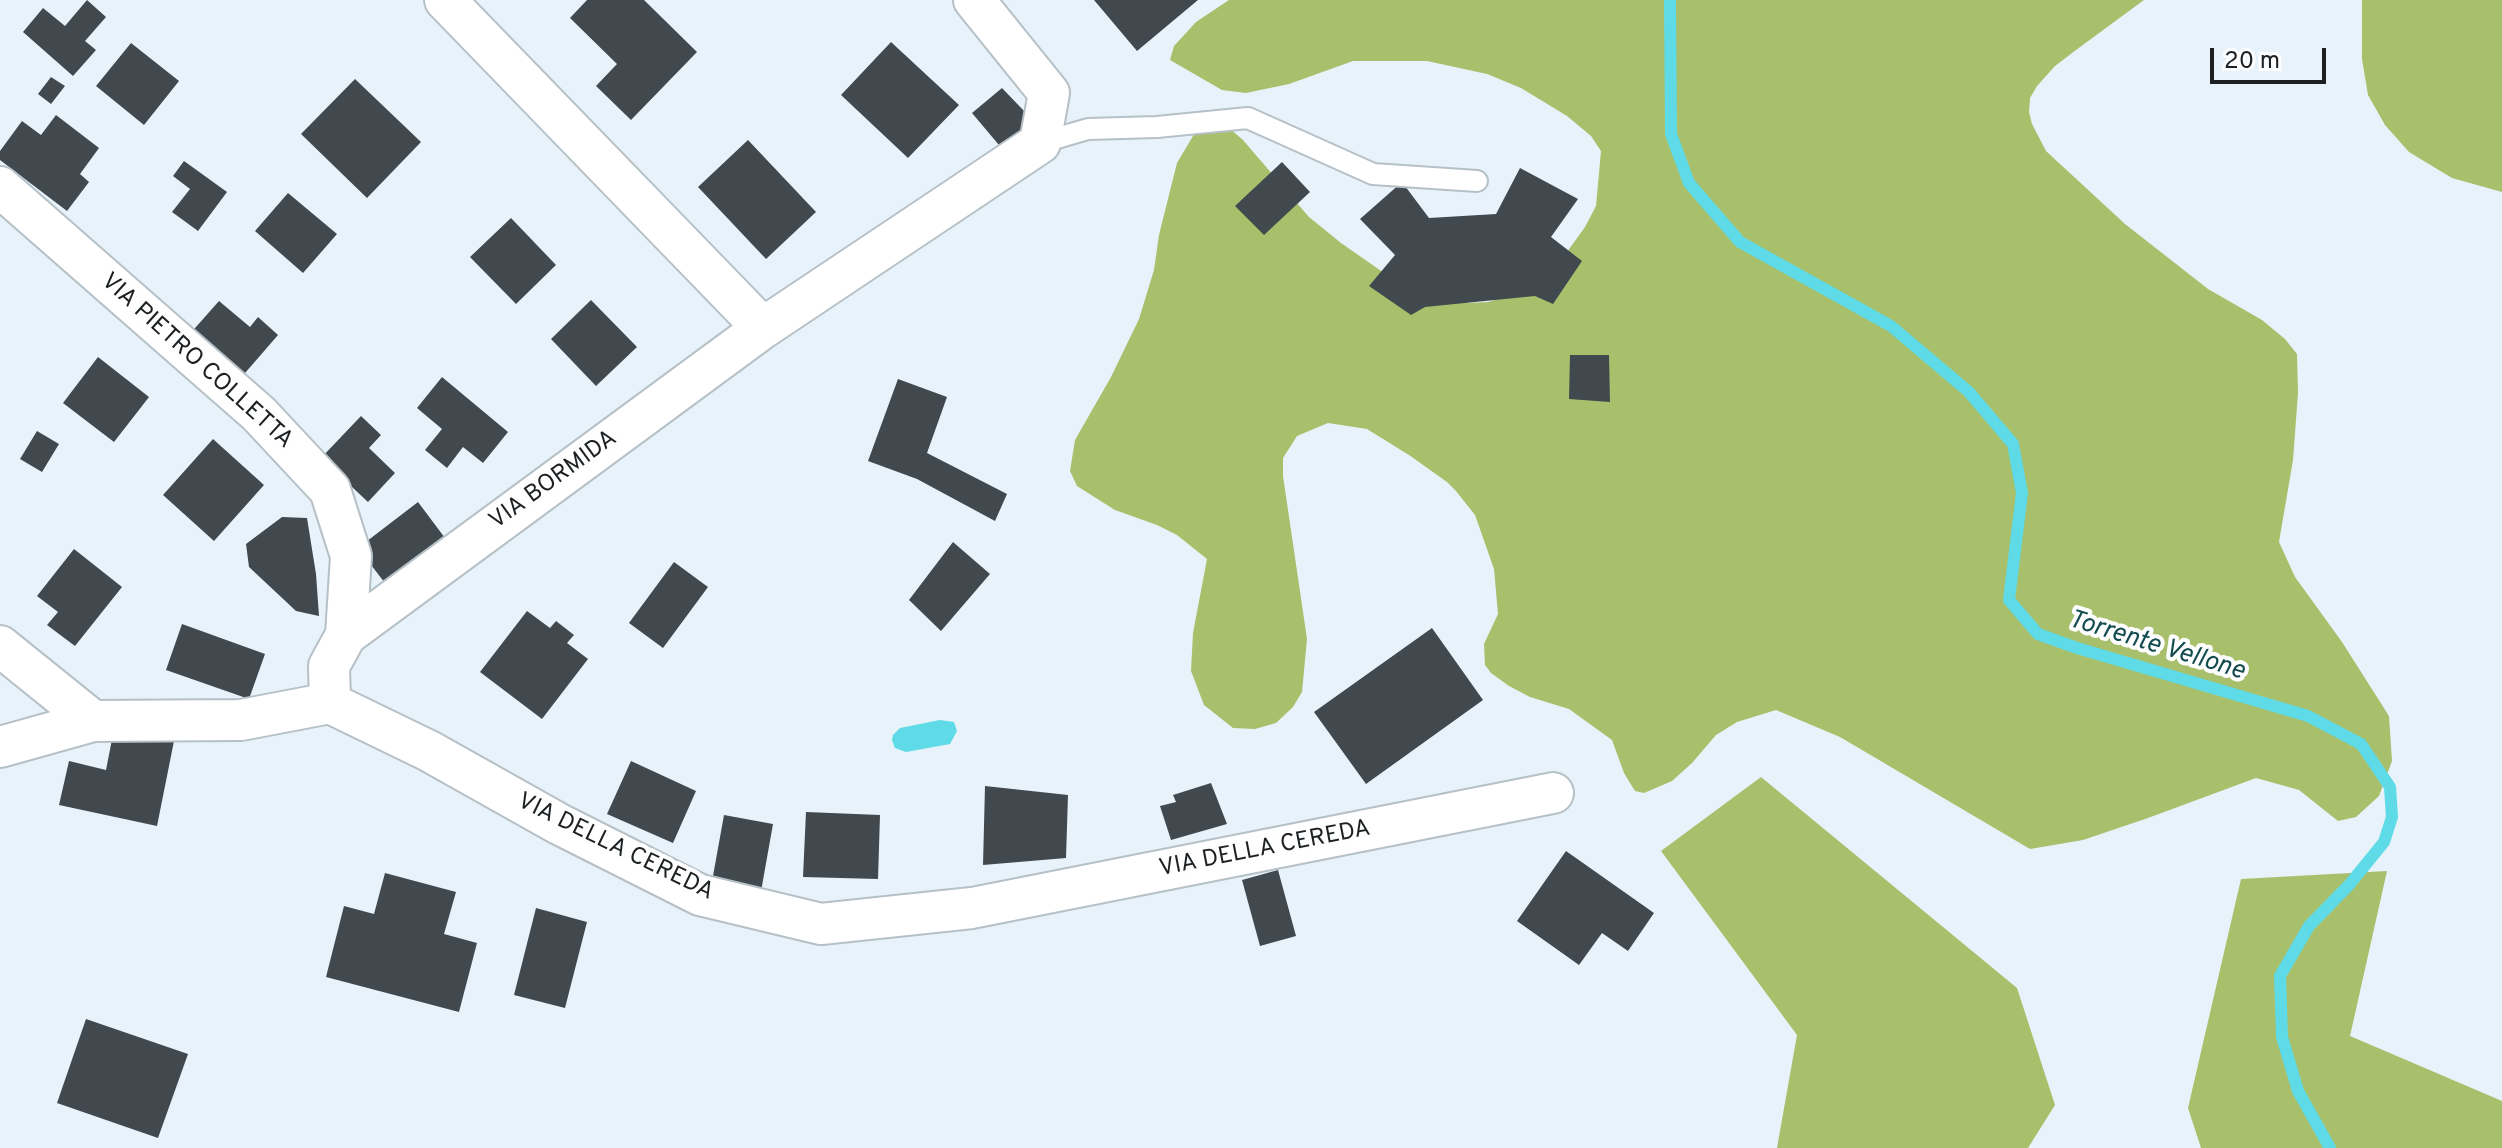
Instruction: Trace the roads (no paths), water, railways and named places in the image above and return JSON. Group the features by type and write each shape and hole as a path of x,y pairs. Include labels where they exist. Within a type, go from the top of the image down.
{"street":[{"path":"445,0 763,328"},
{"path":"974,0 1049,93 1040,143"},
{"name":"VIA BORMIDA","path":"346,635 763,328 1040,143"},
{"name":"VIA PIETRO COLLETTA","path":"0,187 259,414 330,490 351,556 346,635 329,666 330,703"},
{"path":"0,646 93,721"},
{"path":"0,747 93,721 241,720 330,703"},
{"name":"VIA DELLA CEREDA","path":"330,703 429,751 559,824 700,895 821,924 972,908 1553,793"}],"lane":[{"path":"1040,143 1088,129 1157,127 1248,118 1373,174 1477,181"}],"water":[{"path":"940,720 954,722 957,731 950,744 906,752 895,748 893,735 900,728"}],"waterway":[{"name":"Torrente Vellone","path":"1670,0 1671,134 1689,183 1740,242 1891,326 1969,392 2013,444 2022,493 2009,600 2038,634 2308,716 2361,744 2390,787 2392,817 2384,842 2349,885 2309,926 2280,976 2282,1037 2298,1091 2330,1148"}]}
